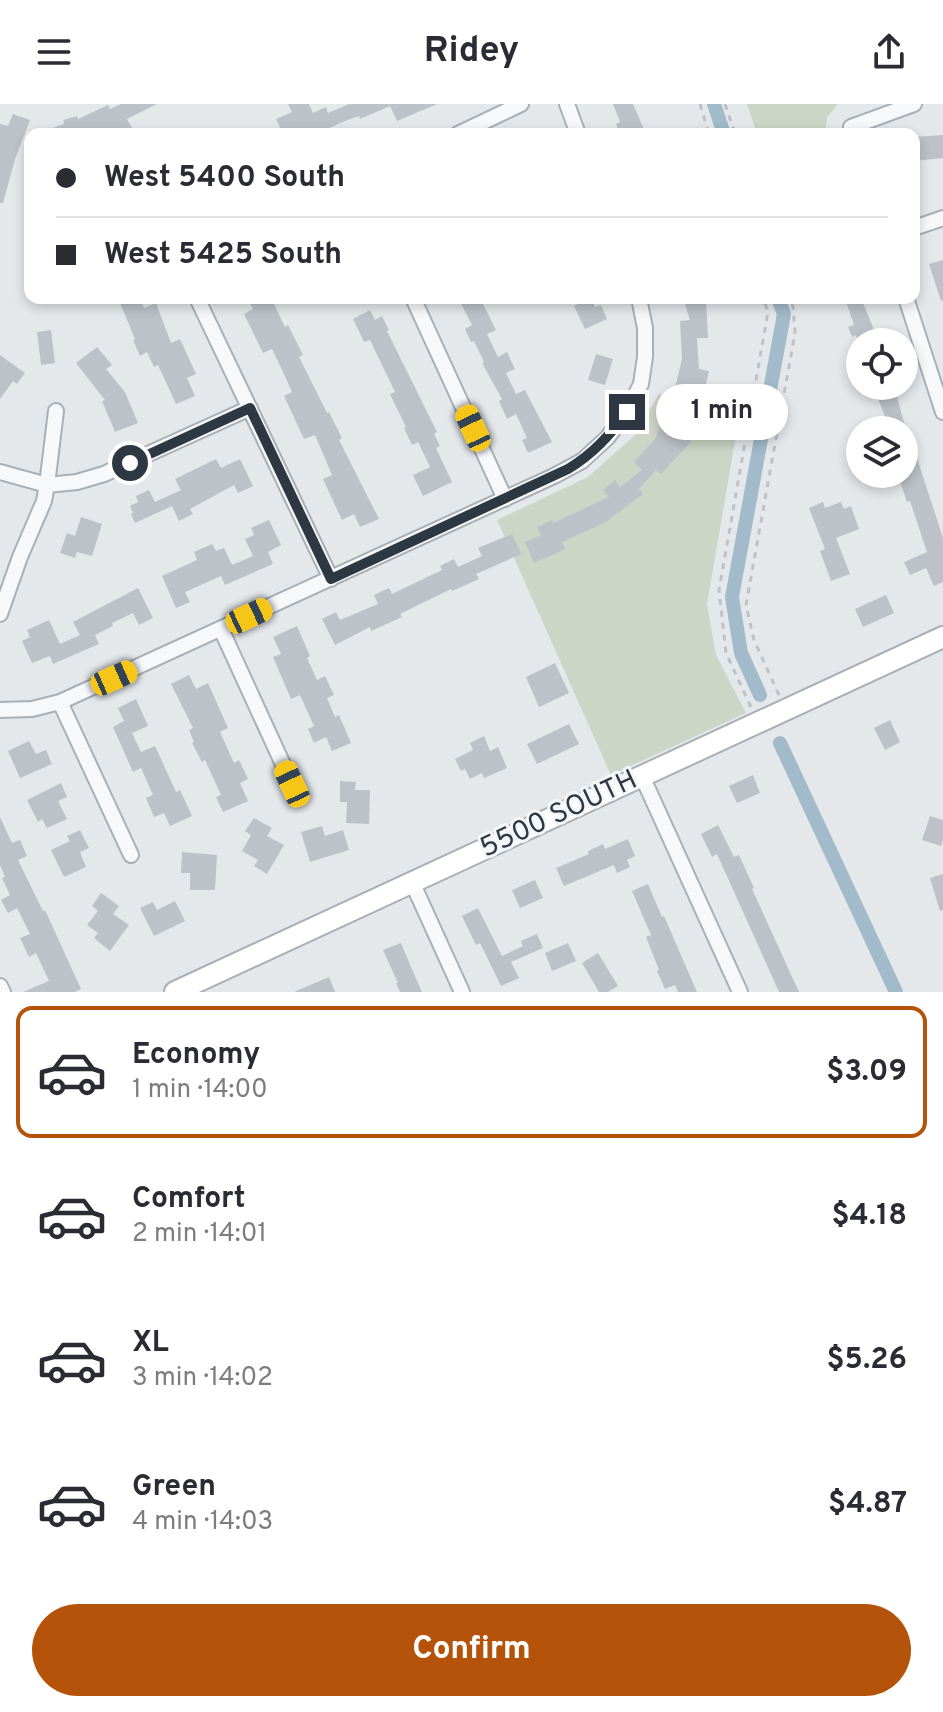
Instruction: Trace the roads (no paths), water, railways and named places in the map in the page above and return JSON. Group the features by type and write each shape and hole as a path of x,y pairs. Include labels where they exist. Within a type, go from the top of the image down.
{"main road":[{"name":"5500 SOUTH","path":"175,992 943,637"}],"street":[{"path":"471,128 521,104"},
{"path":"567,104 576,128"},
{"path":"857,128 914,104"},
{"path":"920,226 943,218"},
{"path":"200,304 331,579"},
{"path":"416,304 505,499"},
{"path":"0,710 32,709 60,702 582,461 621,421 641,384 645,328 640,304"},
{"path":"908,304 943,412"},
{"path":"0,472 47,485 77,482 104,474 250,408"},
{"path":"0,614 44,501 56,411"},
{"path":"221,629 292,784"},
{"path":"60,702 131,855"},
{"path":"642,776 740,992"},
{"path":"412,882 462,992"},
{"path":"0,986 3,992"}],"waterway":[{"path":"714,104 722,128"},
{"path":"760,695 741,653 732,597 784,314 780,304"},
{"path":"780,743 896,992"}]}
